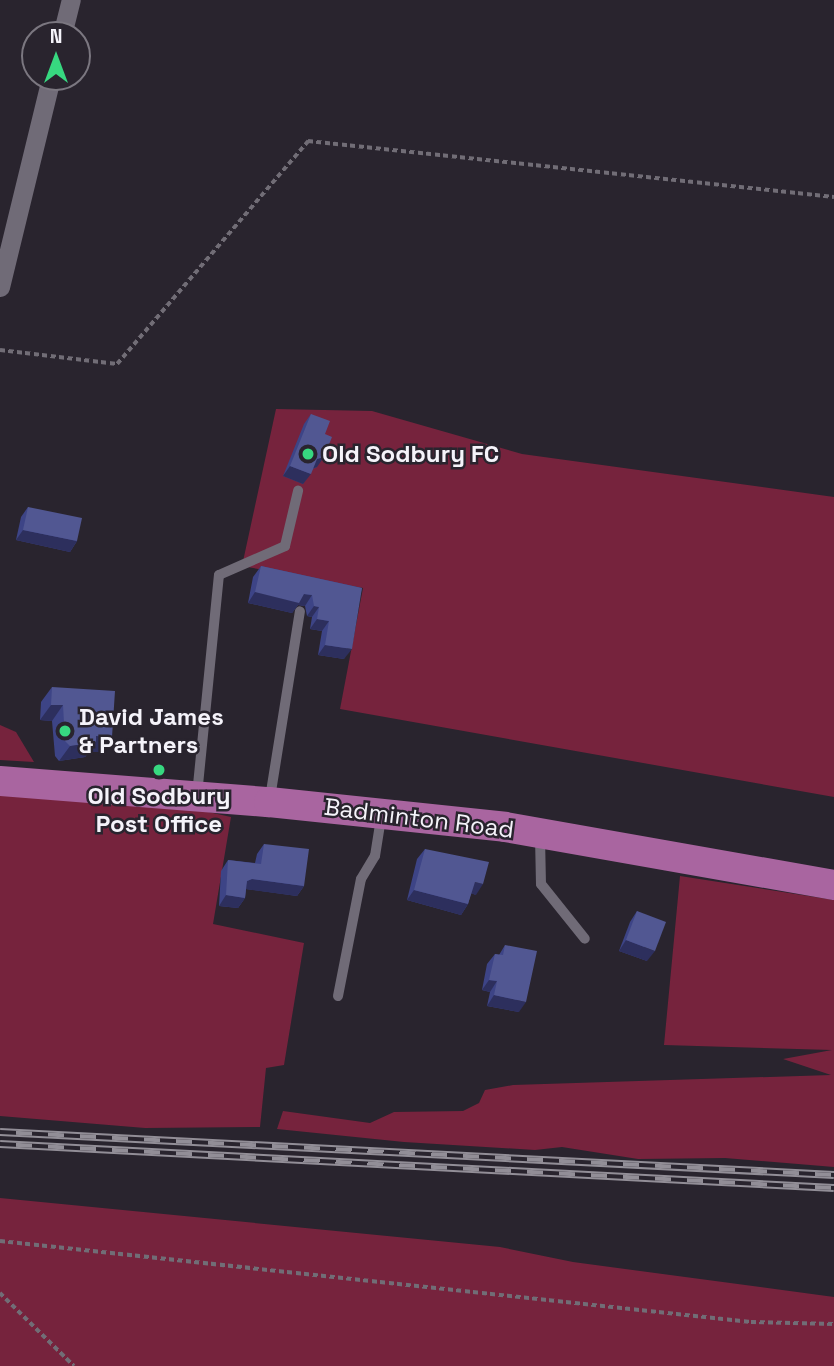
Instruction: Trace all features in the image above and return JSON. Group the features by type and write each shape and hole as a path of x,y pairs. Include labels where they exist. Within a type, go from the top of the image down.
{"main road":[{"name":"Badminton Road","path":"0,781 270,802 540,833 834,885"}],"street":[{"path":"66,21 71,0"},
{"path":"0,287 48,91"}],"lane":[{"path":"197,796 219,575 285,546 298,491"},
{"path":"270,802 300,611"},
{"path":"338,996 361,879 375,856 382,814"},
{"path":"540,833 541,884 584,939"}],"path":[{"path":"0,350 117,364 307,141 834,197"},
{"path":"0,1241 751,1322 834,1324"},
{"path":"0,1293 74,1366"}],"shaded area":[{"path":"276,409 372,411 522,454 834,497 834,797 340,709 363,588 242,566"},
{"path":"0,725 16,732 34,762 0,760"},
{"path":"0,793 181,806 231,817 213,924 304,943 284,1065 266,1068 260,1127 145,1128 0,1116"},
{"path":"680,876 834,900 834,1167 725,1158 638,1159 562,1147 535,1150 404,1142 277,1129 283,1111 370,1123 394,1112 463,1111 479,1103 485,1090 513,1085 831,1075 783,1059 832,1050 664,1045"},
{"path":"0,1198 500,1247 573,1262 834,1297 834,1366 0,1366"}],"building":[{"name":"Old Sodbury FC","path":"311,414 330,421 325,434 332,437 324,457 317,459 311,474 290,466"},
{"path":"28,507 82,518 77,541 23,530"},
{"path":"261,566 362,588 352,649 325,645 329,621 317,619 319,607 314,606 312,595 304,594 299,603 255,592"},
{"path":"52,687 115,691 112,737 96,736 96,742 70,746 65,741 63,705 51,705"},
{"path":"264,844 309,849 304,886 252,879 247,881 245,898 226,895 228,860 261,864"},
{"path":"425,849 489,862 483,884 475,882 468,904 414,890"},
{"path":"637,911 666,922 655,951 626,940"},
{"path":"505,945 537,951 526,1002 494,995 497,981 489,980 495,954 503,955"}],"railway":[{"path":"0,1132 834,1175"},
{"path":"0,1144 834,1188"}],"place":[{"name":"Old Sodbury FC","path":"308,454"},
{"name":"David James & Partners","path":"65,731"},
{"name":"Old Sodbury Post Office","path":"159,770"}]}
